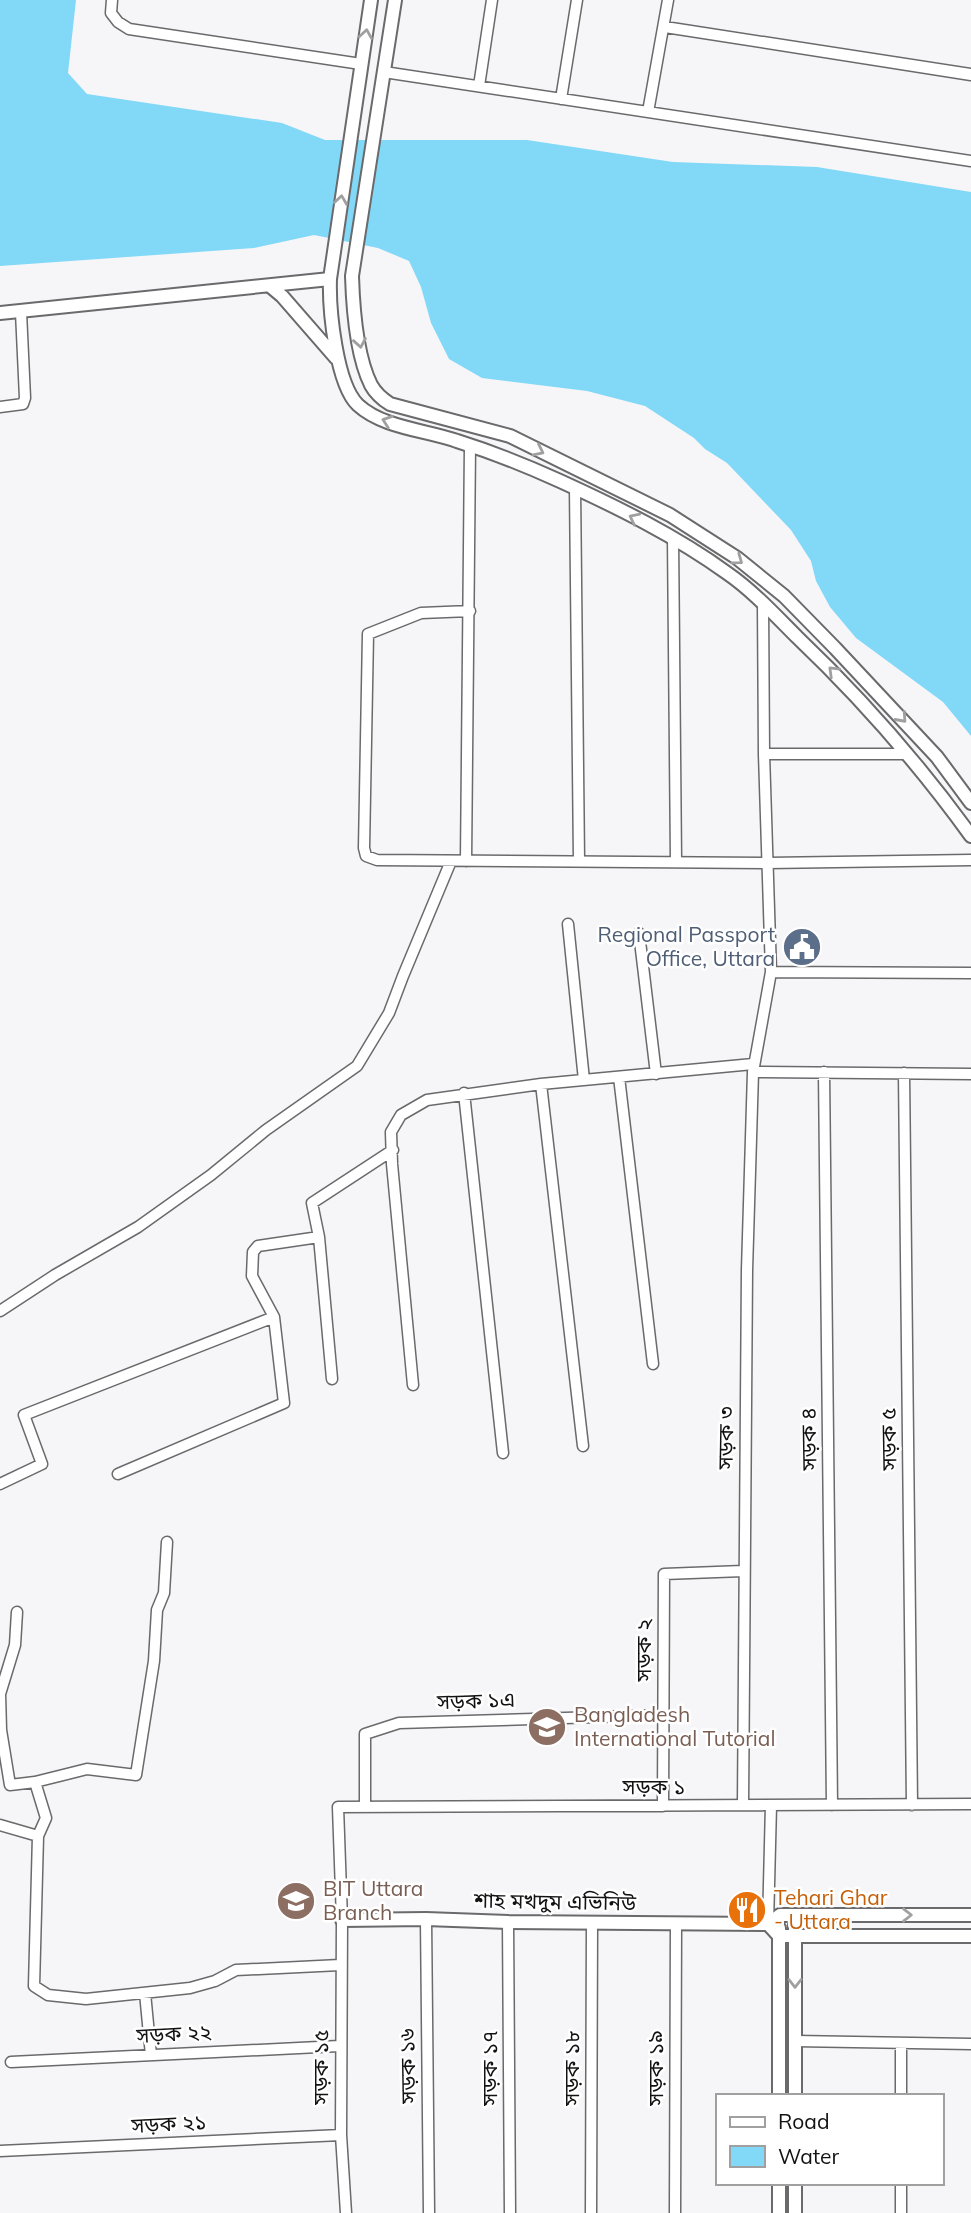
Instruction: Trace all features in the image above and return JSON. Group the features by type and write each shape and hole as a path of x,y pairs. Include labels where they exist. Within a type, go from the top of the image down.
{"street":[{"path":"112,0 111,13 129,29 361,64"},
{"path":"371,0 330,273 329,297 339,362 344,381 355,403 370,415 470,445 575,488 673,538 729,573 847,684 907,754 971,836"},
{"path":"395,0 352,276 353,301 362,354 371,384 380,397 390,404 510,436 670,516 737,558 784,596 835,648 937,757 971,803"},
{"path":"479,86 492,0"},
{"path":"561,99 577,0"},
{"path":"648,112 668,0"},
{"path":"665,27 971,74"},
{"path":"384,72 971,161"},
{"path":"358,83 381,87"},
{"path":"0,313 270,286 330,273"},
{"path":"270,286 282,296 339,362"},
{"path":"0,407 23,404 25,398 21,312"},
{"path":"466,861 470,445"},
{"path":"575,488 579,861"},
{"path":"673,538 676,862"},
{"name":"সড়ক ৩","path":"743,1805 747,1270 753,1068 771,972 764,604"},
{"path":"470,611 421,613 368,635 366,856 377,860 451,861 768,863 971,860"},
{"path":"765,754 907,754"},
{"path":"0,1311 55,1275 138,1227 212,1175 266,1130 357,1066 389,1013 451,861"},
{"path":"568,924 584,1080"},
{"path":"639,933 656,1074"},
{"path":"771,972 971,973"},
{"path":"414,1385 391,1132 401,1115 427,1100 541,1084 753,1068 971,1074"},
{"name":"সড়ক ৪","path":"824,1072 832,1805"},
{"name":"সড়ক ৫","path":"904,1073 912,1805"},
{"path":"619,1077 653,1364"},
{"path":"541,1084 583,1446"},
{"path":"464,1093 503,1453"},
{"path":"332,1378 319,1237 312,1203 393,1150"},
{"path":"118,1474 284,1403 274,1317 252,1276 253,1252 258,1247 319,1237"},
{"path":"0,1484 42,1464 24,1415 274,1317"},
{"path":"17,1612 15,1645 0,1694 1,1730 10,1785 88,1769 136,1775 154,1661 157,1610 164,1593 167,1542"},
{"name":"সড়ক ২","path":"663,1806 664,1574 743,1571"},
{"name":"সড়ক ১এ","path":"365,1807 365,1734 399,1723 663,1715"},
{"path":"35,1782 46,1818 38,1836 34,1986 48,1995 86,1999 145,1993 215,1981 236,1970 340,1965"},
{"name":"সড়ক ১","path":"338,1807 971,1804"},
{"path":"771,1805 768,1924 779,1936 971,1936"},
{"name":"সড়ক ১৫","path":"338,1807 342,1920 341,2135 346,2213"},
{"path":"0,1825 38,1836"},
{"path":"768,1924 780,1915 971,1915"},
{"path":"779,2094 780,1915"},
{"path":"795,1915 795,2094"},
{"name":"সড়ক ১৬","path":"426,1919 429,2213"},
{"name":"শাহ মখদুম এভিনিউ","path":"342,1920 768,1924"},
{"name":"সড়ক ১৭","path":"508,1922 510,2213"},
{"name":"সড়ক ১৮","path":"591,2213 592,1923"},
{"name":"সড়ক ১৯","path":"676,1923 676,2213"},
{"path":"145,1993 151,2055"},
{"path":"795,2041 971,2044"},
{"path":"901,2043 901,2094"},
{"name":"সড়ক ২২","path":"11,2062 340,2046"},
{"name":"সড়ক ২১","path":"0,2151 341,2135"},
{"path":"779,2185 779,2213"},
{"path":"795,2185 795,2213"},
{"path":"901,2185 901,2213"}],"water":[{"path":"0,0 76,0 68,73 87,94 282,123 325,140 527,140 673,162 817,167 971,192 971,736 943,702 856,638 830,607 816,581 811,561 791,530 727,463 645,406 587,391 482,378 449,359 431,323 421,287 409,261 378,248 314,235 254,248 0,266"}],"place":[{"name":"Regional Passport Office, Uttara","path":"802,947"},
{"name":"Bangladesh International Tutorial","path":"547,1727"},
{"name":"BIT Uttara Branch","path":"296,1901"},
{"name":"Tehari Ghar - Uttara","path":"747,1910"}]}
